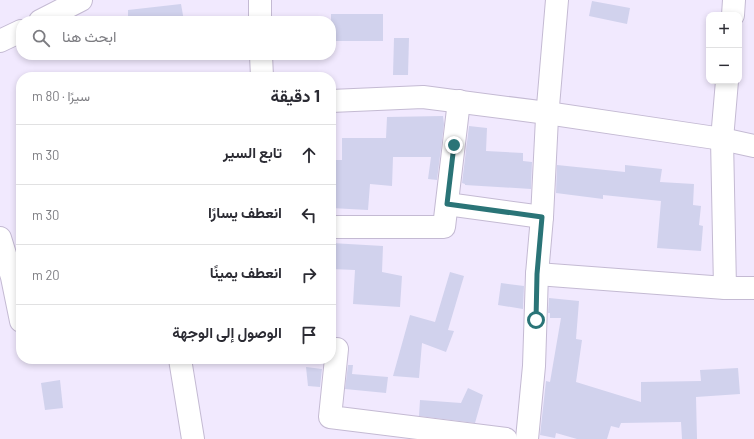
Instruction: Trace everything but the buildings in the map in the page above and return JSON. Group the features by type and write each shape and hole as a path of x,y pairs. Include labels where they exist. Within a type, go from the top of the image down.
{"street":[{"path":"50,16 81,0"},
{"path":"260,0 260,16"},
{"path":"526,439 534,366 537,274 542,217 547,113 557,0"},
{"path":"733,12 734,0"},
{"path":"0,41 16,33"},
{"path":"261,60 262,72"},
{"path":"725,288 722,138 727,84"},
{"path":"336,101 423,96 722,138 754,146"},
{"path":"336,227 444,227 459,101"},
{"path":"447,204 542,217"},
{"path":"0,238 6,279 16,307"},
{"path":"537,274 725,288 754,288"},
{"path":"336,349 336,359"},
{"path":"181,364 193,439"},
{"path":"335,364 330,417 506,439"}],"route":[{"path":"454,145 447,204 542,217 537,274 536,320"}]}
